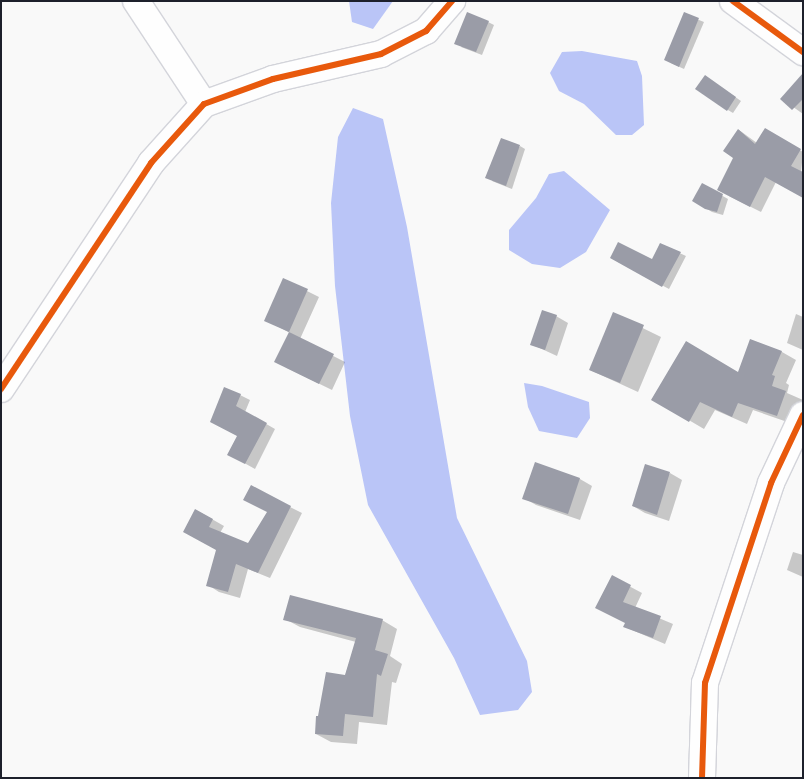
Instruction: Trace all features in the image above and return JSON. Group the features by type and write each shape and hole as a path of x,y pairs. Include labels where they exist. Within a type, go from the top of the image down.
{"street":[{"path":"136,1 204,104"},
{"path":"1,389 151,163 204,104 273,79 381,54 426,30 452,1"},
{"path":"732,1 803,52"},
{"path":"702,778 705,683 771,483 803,415"}],"water":[{"path":"349,1 393,1 373,29 352,22"},
{"path":"582,51 637,61 642,76 644,125 632,135 616,135 584,104 559,91 550,73 562,52"},
{"path":"353,108 383,119 407,227 457,518 527,661 532,692 518,710 480,715 454,658 368,505 350,416 335,286 331,203 338,137"},
{"path":"564,171 610,210 586,252 560,268 532,264 509,250 509,230 536,198 549,174"},
{"path":"524,383 542,386 589,402 590,418 577,438 539,431 528,407"}],"building":[{"path":"467,12 489,21 476,52 454,44"},
{"path":"684,12 699,18 679,67 664,60"},
{"path":"803,73 803,99 792,110 780,99"},
{"path":"705,75 736,97 727,111 695,89"},
{"path":"765,128 801,149 791,166 803,172 803,198 765,177 750,207 717,190 733,158 723,151 738,129 755,144"},
{"path":"501,138 520,145 506,186 485,178"},
{"path":"702,183 723,194 717,212 705,209 692,201"},
{"path":"618,242 652,259 660,243 681,252 662,287 610,258"},
{"path":"283,278 308,289 289,332 264,321"},
{"path":"542,310 557,315 545,350 530,345"},
{"path":"613,312 644,325 620,383 589,370"},
{"path":"289,332 334,354 319,384 274,362"},
{"path":"750,339 782,351 772,375 775,376 772,386 786,391 777,416 738,403 732,417 700,402 689,422 651,400 686,341 738,372"},
{"path":"224,387 241,394 236,406 267,423 245,464 227,455 237,436 210,422"},
{"path":"535,462 580,478 568,514 522,499"},
{"path":"645,464 670,472 657,515 632,506"},
{"path":"251,485 291,506 258,573 236,564 228,592 206,586 216,550 183,532 195,509 213,519 209,527 248,543 267,512 243,500"},
{"path":"612,575 631,585 623,602 661,616 653,638 623,627 625,623 595,608"},
{"path":"290,595 383,619 375,650 388,654 381,676 377,674 373,717 345,714 343,736 315,734 316,716 318,716 326,672 345,675 356,638 283,620"}],"cycle path":[{"path":"1,389 151,163 204,104 273,79 381,54 426,31 452,1"},
{"path":"733,1 803,52"},
{"path":"702,778 705,683 771,483 803,415"}]}
